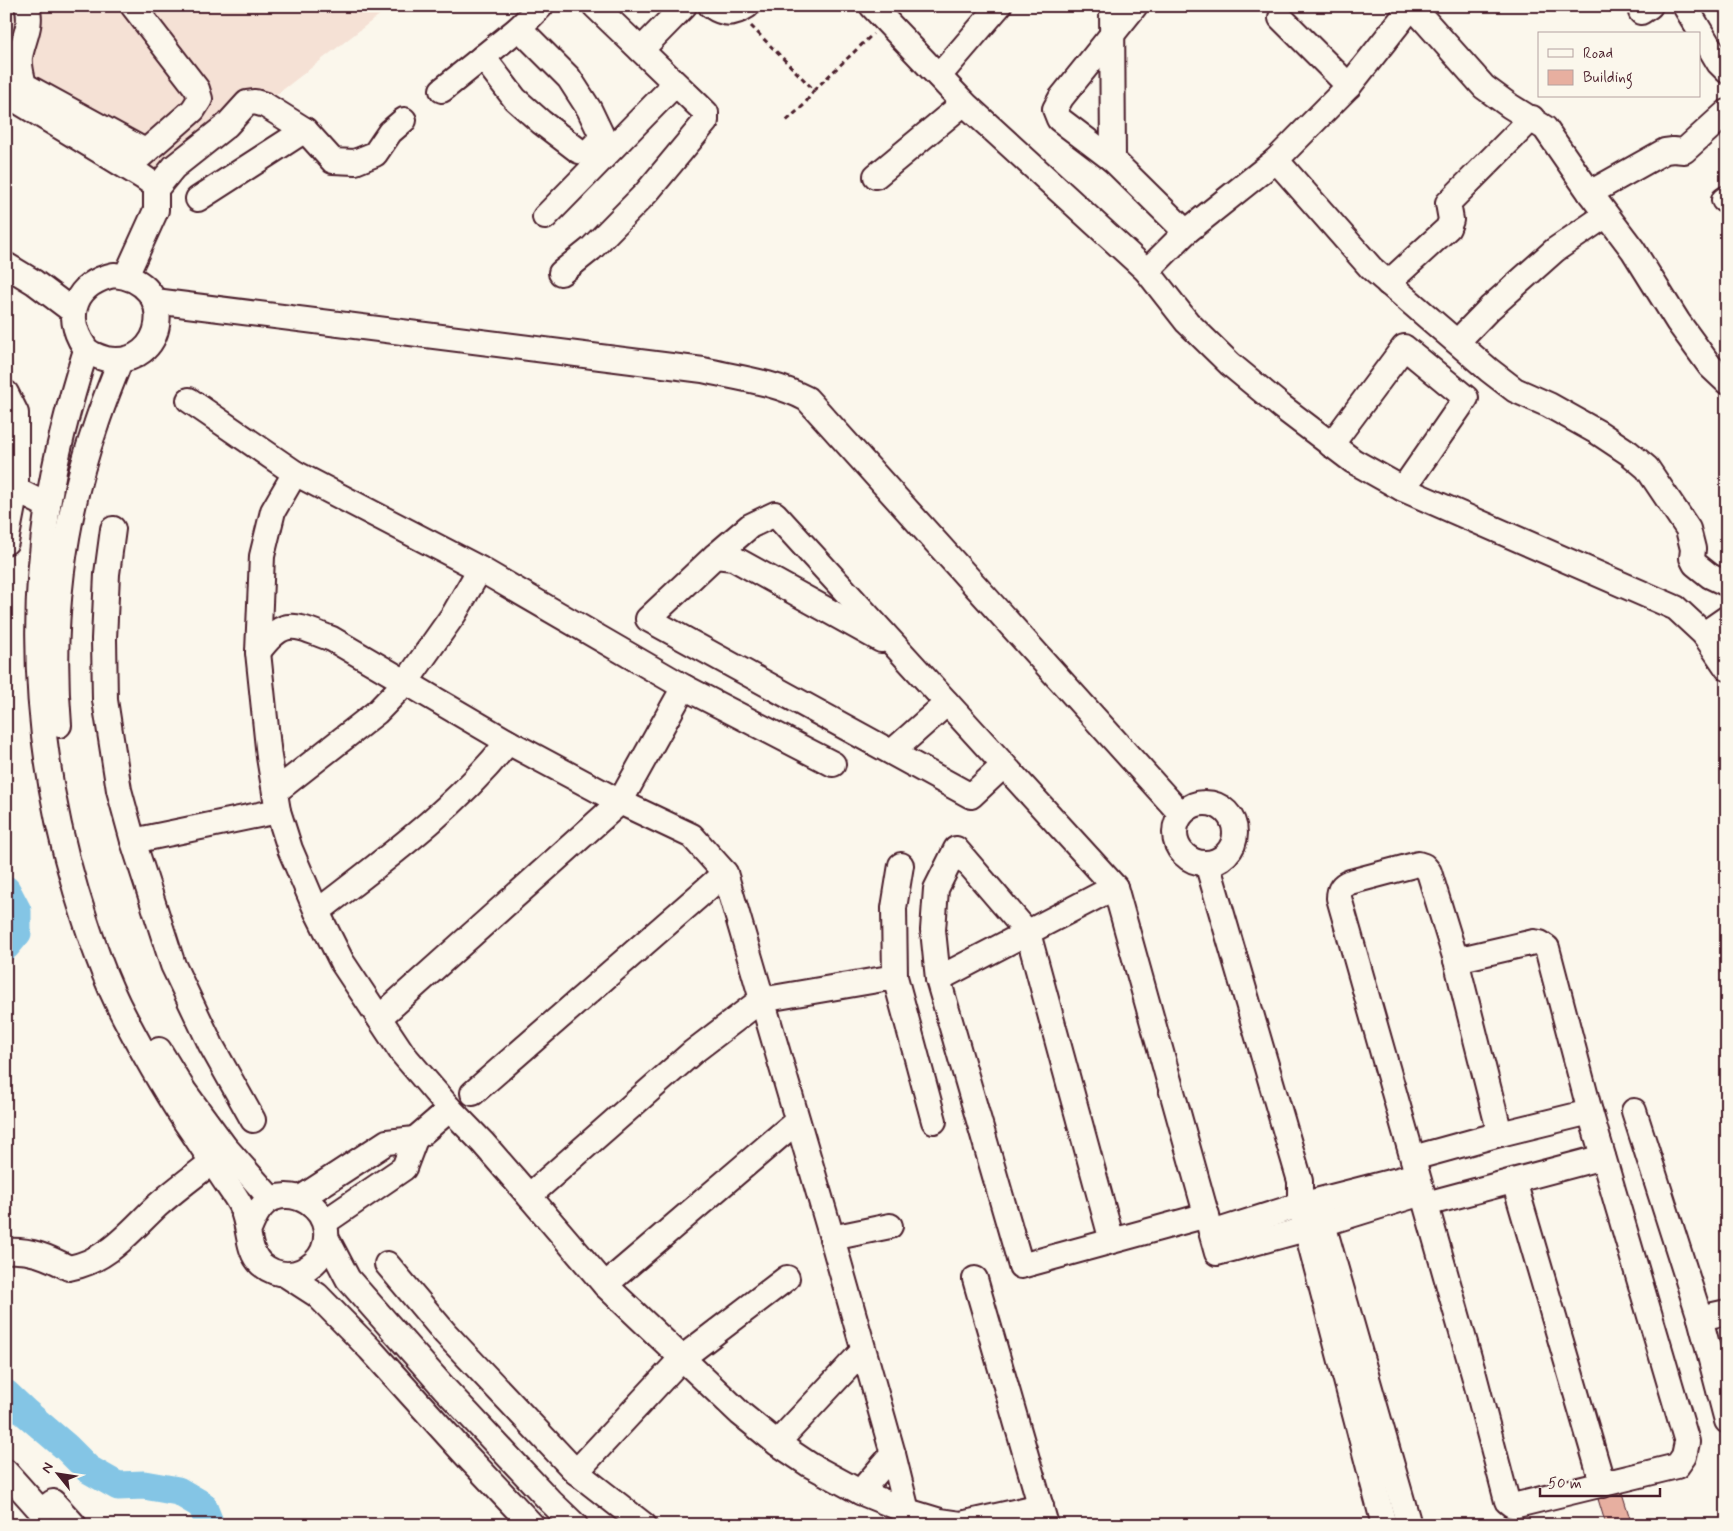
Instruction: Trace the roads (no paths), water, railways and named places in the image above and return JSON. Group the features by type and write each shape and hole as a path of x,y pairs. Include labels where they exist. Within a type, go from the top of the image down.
{"street":[{"path":"12,85 20,69 20,57 28,33 30,16 27,6"},
{"path":"128,167 193,110 200,99 197,89 133,6"},
{"path":"442,90 519,28 541,6"},
{"path":"561,274 591,249 647,192 706,121 706,113 594,6"},
{"path":"641,50 684,6"},
{"path":"711,6 725,14 742,9"},
{"path":"872,6 964,103 1147,271 1187,322 1230,364 1331,445 1353,461 1403,489 1676,608 1704,634 1727,668"},
{"path":"939,76 999,6"},
{"path":"1112,6 1113,160"},
{"path":"1135,6 1061,98 1055,109 1059,120 1113,160 1186,232"},
{"path":"1147,271 1186,232 1276,160 1348,86 1412,6 1484,87 1510,106 1546,128 1606,216 1633,250 1678,322 1710,366 1727,382"},
{"path":"1685,6 1719,63 1727,71"},
{"path":"1281,18 1348,86"},
{"path":"483,57 515,99 579,151 588,152 599,141 600,134 589,109 569,78 519,28"},
{"path":"544,217 675,84"},
{"path":"12,85 145,151"},
{"path":"12,85 148,180 156,189"},
{"path":"126,276 156,210 156,189 174,168 227,124 247,103 255,102 265,105 305,130 333,161 355,162 374,154 390,132 404,120"},
{"path":"876,176 964,103"},
{"path":"1590,193 1669,150 1684,151 1727,112"},
{"path":"1388,283 1448,228 1451,220 1448,203 1532,118"},
{"path":"198,199 305,130"},
{"path":"1276,160 1372,268 1489,370 1515,390 1549,405 1599,433 1629,453 1647,468 1688,529 1693,549 1692,558 1694,564 1710,576 1727,584"},
{"path":"1458,342 1490,308 1555,250 1606,216"},
{"path":"6,265 34,282 78,303"},
{"path":"114,275 126,276 144,285 155,301 158,321 155,335 146,348 134,356 120,361 104,358 86,350 79,339 74,324 78,303 90,284 101,278 114,275"},
{"path":"155,301 703,370 768,383 789,390 807,399 1182,814"},
{"path":"1331,445 1404,347 1466,398 1403,489"},
{"path":"86,350 57,453 48,506 39,592 39,679 47,766 64,850 89,934 122,1014 164,1090 242,1207 249,1230 250,1246 258,1261 271,1271 286,1275 317,1295 370,1349 532,1525"},
{"path":"120,361 93,435 76,493 64,561 57,630 57,700 63,769 75,837 97,914 118,969 148,1032 184,1091 225,1147 271,1199"},
{"path":"6,393 16,413 16,490 6,542"},
{"path":"189,400 295,473 480,569 684,687 833,764"},
{"path":"295,473 273,511 262,556 258,652 263,705 277,802 290,849 342,962 403,1054 450,1109 483,1143 605,1286 741,1414 777,1443 810,1465 860,1492 907,1511 940,1521 961,1524 1043,1515 975,1279"},
{"path":"16,490 48,506"},
{"path":"1004,765 972,796 648,619 750,526 775,514 899,649 1115,887 1217,1253 1315,1227 1420,1182 1500,1134 1590,1112"},
{"path":"113,529 107,574 104,639 105,700 119,790 133,841 173,965 211,1045 253,1120"},
{"path":"715,556 733,558 899,649"},
{"path":"133,841 277,802 377,712 406,682 454,614 480,569"},
{"path":"260,603 292,626 332,639 508,742 620,802 692,836 725,873 832,1238 893,1454 907,1511"},
{"path":"1704,634 1727,618"},
{"path":"258,652 269,638 281,628 292,626"},
{"path":"379,1018 620,802 684,687"},
{"path":"892,752 947,702"},
{"path":"318,912 414,836 490,765 508,742"},
{"path":"1204,803 1220,807 1232,819 1235,836 1229,851 1215,862 1207,863 1197,862 1188,858 1176,842 1175,832 1176,823 1182,814 1188,808 1204,803"},
{"path":"1112,1241 1028,933 956,849 936,889 933,930 938,979 1021,1266 1112,1241 1209,1224 1307,1203 1420,1182 1514,1181 1603,1157"},
{"path":"1207,863 1300,1181 1409,1525"},
{"path":"1456,960 1534,942 1540,943 1547,948 1590,1112 1687,1442 1684,1456 1677,1466 1517,1505 1512,1505 1507,1501 1474,1374 1339,898 1341,888 1350,882 1418,864 1424,866 1429,872 1456,960 1500,1134"},
{"path":"901,865 894,908 895,977 934,1120"},
{"path":"473,1093 725,873"},
{"path":"938,979 1115,887"},
{"path":"529,1196 693,1052 761,1000 895,977"},
{"path":"286,1275 306,1270 320,1258 326,1230 404,1168 415,1140 450,1109"},
{"path":"1634,1111 1700,1318 1727,1421"},
{"path":"605,1286 797,1121"},
{"path":"301,1198 387,1142 415,1140"},
{"path":"6,1251 35,1252 49,1257 68,1268 83,1265 112,1249 159,1204 212,1162"},
{"path":"1514,1181 1603,1485"},
{"path":"249,1230 255,1214 271,1199 284,1197 301,1198 315,1207 348,1279 445,1389 575,1525"},
{"path":"832,1238 890,1226"},
{"path":"1315,1227 1384,1525"},
{"path":"387,1264 445,1334 576,1472 644,1525"},
{"path":"576,1472 682,1358 787,1278"},
{"path":"1700,1318 1727,1312"},
{"path":"777,1443 863,1351"},
{"path":"860,1492 893,1454"},
{"path":"6,1472 39,1509 42,1510 53,1502 74,1525"}],"waterway":[{"path":"6,890 17,911 17,933 6,946"},
{"path":"6,1394 88,1469 118,1486 144,1485 178,1491 202,1505 210,1525"}]}
